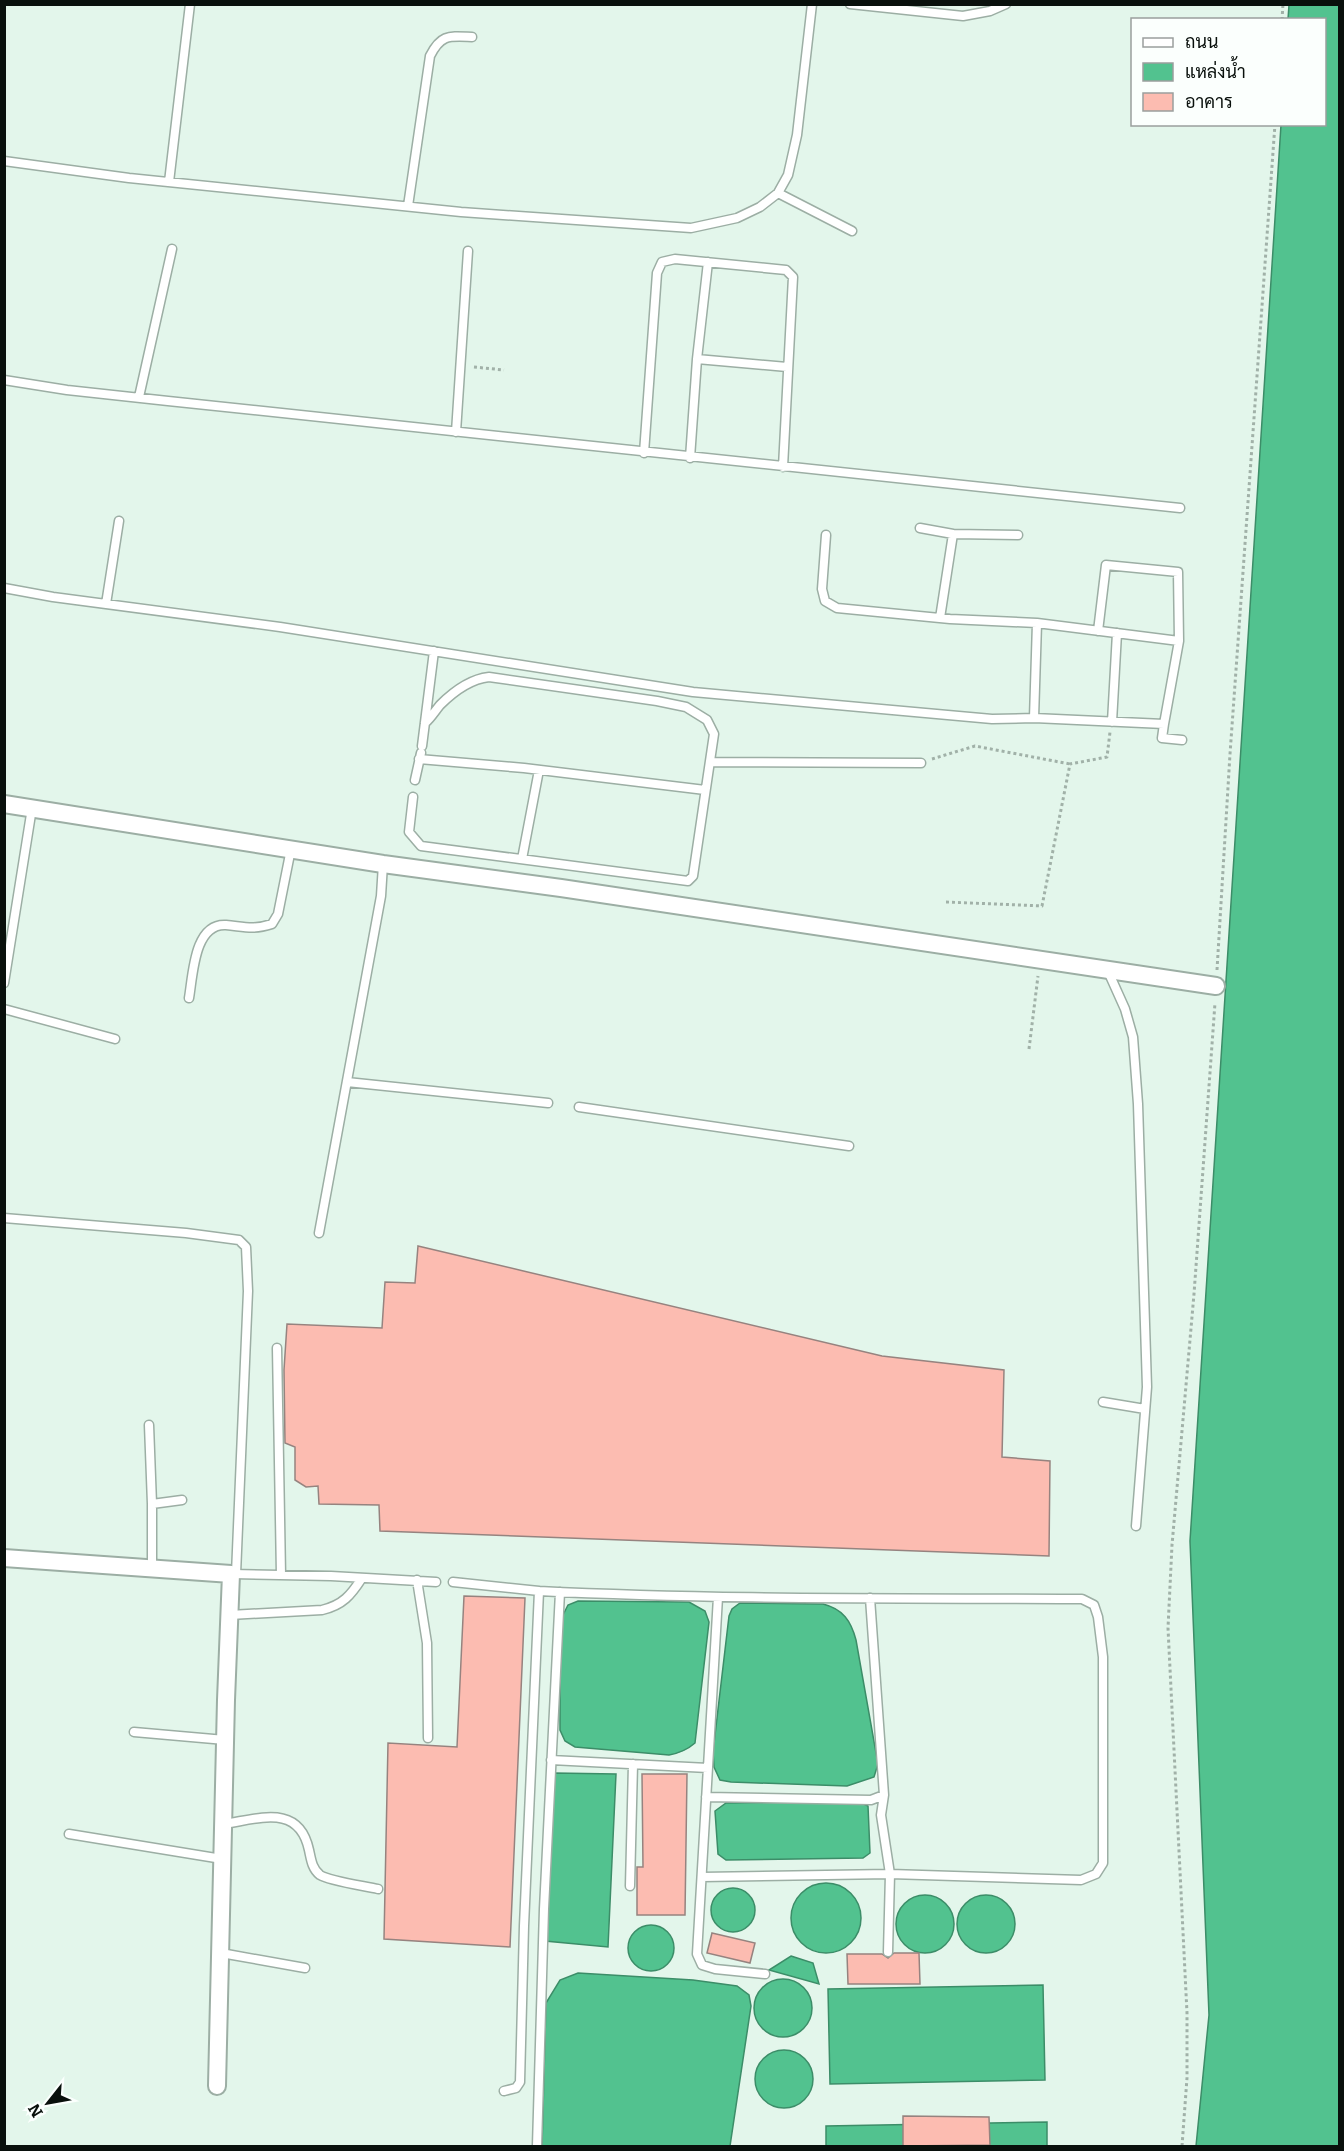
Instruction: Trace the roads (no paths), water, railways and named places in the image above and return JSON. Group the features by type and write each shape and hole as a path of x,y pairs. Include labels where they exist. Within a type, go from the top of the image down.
{"street":[{"path":"4,804 383,864 561,888 1210,986"},
{"path":"4,1558 234,1574 225,1740 217,2086"}],"lane":[{"path":"169,182 190,4"},
{"path":"4,161 169,182 461,212 691,228 737,218 760,207 778,194 788,175 797,135 812,4"},
{"path":"850,4 963,16 990,11 1006,4"},
{"path":"408,206 430,56 437,43 448,36 472,37"},
{"path":"778,194 852,231"},
{"path":"139,397 172,249"},
{"path":"456,432 468,251"},
{"path":"644,453 657,273 662,262 675,259 708,262 786,270 793,277 783,467"},
{"path":"690,458 708,262"},
{"path":"698,359 787,366"},
{"path":"4,380 67,390 644,453 1180,508"},
{"path":"106,604 119,521"},
{"path":"920,528 952,534 1018,535"},
{"path":"940,618 952,534"},
{"path":"826,535 822,589 825,602 837,608 940,618 1037,622 1179,641"},
{"path":"1098,631 1106,565 1178,572 1179,641 1162,738 1182,740"},
{"path":"4,588 280,627 693,692 992,719 1034,718 1164,724"},
{"path":"1034,718 1037,622"},
{"path":"1112,722 1117,633"},
{"path":"415,780 421,752 434,651"},
{"path":"413,797 409,832 421,846 688,881 693,876 714,734 707,720 699,713 686,707 657,701 489,677 477,678 466,685 441,704 425,723"},
{"path":"421,752 539,770 705,790"},
{"path":"710,762 921,763"},
{"path":"522,859 539,770"},
{"path":"4,983 33,807"},
{"path":"189,998 200,939 208,929 222,925 256,929 273,924 278,914 291,849"},
{"path":"319,1233 381,896 383,864"},
{"path":"1107,969 1125,1009 1133,1037 1138,1104 1147,1387 1136,1526"},
{"path":"4,1009 115,1039"},
{"path":"347,1082 548,1102"},
{"path":"579,1107 849,1146"},
{"path":"4,1218 186,1233 239,1240 246,1247 248,1291 234,1574 436,1582"},
{"path":"277,1348 281,1575"},
{"path":"1103,1402 1145,1409"},
{"path":"149,1425 152,1569"},
{"path":"152,1504 182,1500"},
{"path":"230,1615 322,1610 335,1607 348,1598 362,1578"},
{"path":"417,1580 427,1643 428,1738"},
{"path":"453,1582 560,1592 718,1597 1082,1599 1094,1605 1098,1617 1103,1658 1103,1863 1096,1874 1081,1880 890,1874 702,1877"},
{"path":"504,2091 516,2088 520,2082 524,1926 539,1591"},
{"path":"537,2146 544,1909 560,1592"},
{"path":"718,1597 697,1954 702,1965 715,1969 765,1974"},
{"path":"870,1598 884,1795 881,1815 890,1874 888,1952"},
{"path":"134,1732 225,1740"},
{"path":"551,1760 708,1768"},
{"path":"630,1886 633,1764"},
{"path":"706,1797 871,1800 884,1795"},
{"path":"223,1824 266,1818 287,1818 298,1825 306,1837 313,1868 321,1876 378,1889"},
{"path":"69,1834 222,1859"},
{"path":"221,1953 305,1968"}],"water":[{"path":"1289,5 1340,5 1340,2146 1196,2146 1209,2015 1190,1541 1281,126 1326,126 1326,18 1288,18"},
{"path":"578,1601 689,1602 705,1611 709,1622 695,1743 683,1751 669,1755 575,1747 565,1741 560,1730 560,1621 568,1605"},
{"path":"740,1603 823,1604 836,1609 845,1617 852,1627 856,1640 878,1764 874,1777 847,1786 720,1780 714,1767 713,1752 729,1616 732,1609"},
{"path":"554,1773 616,1774 608,1947 545,1941"},
{"path":"857,1801 868,1806 870,1853 863,1858 726,1860 718,1854 715,1811 726,1803"},
{"path":"826,1883 845,1889 855,1899 861,1918 855,1937 845,1947 826,1953 807,1947 797,1937 791,1918 797,1899 807,1889"},
{"path":"733,1888 748,1895 755,1910 748,1925 733,1932 718,1925 711,1910 718,1895"},
{"path":"925,1895 936,1897 949,1908 954,1924 952,1935 941,1948 925,1953 914,1951 901,1940 896,1924 898,1913 909,1900"},
{"path":"986,1895 997,1897 1010,1908 1015,1924 1013,1935 1002,1948 986,1953 975,1951 962,1940 957,1924 959,1913 970,1900"},
{"path":"651,1925 667,1932 674,1948 667,1964 651,1971 635,1964 628,1948 635,1932"},
{"path":"791,1956 813,1963 819,1984 769,1970"},
{"path":"578,1973 693,1980 737,1986 749,1995 751,2006 730,2146 542,2146 546,2003 560,1980"},
{"path":"783,1979 794,1981 807,1992 812,2008 810,2019 799,2032 783,2037 772,2035 759,2024 754,2008 756,1997 767,1984"},
{"path":"1043,1985 1045,2080 830,2084 828,1989"},
{"path":"784,2050 795,2052 808,2063 813,2079 811,2090 800,2103 784,2108 773,2106 760,2095 755,2079 757,2068 768,2055"},
{"path":"1047,2122 1047,2146 826,2146 826,2126"}]}
